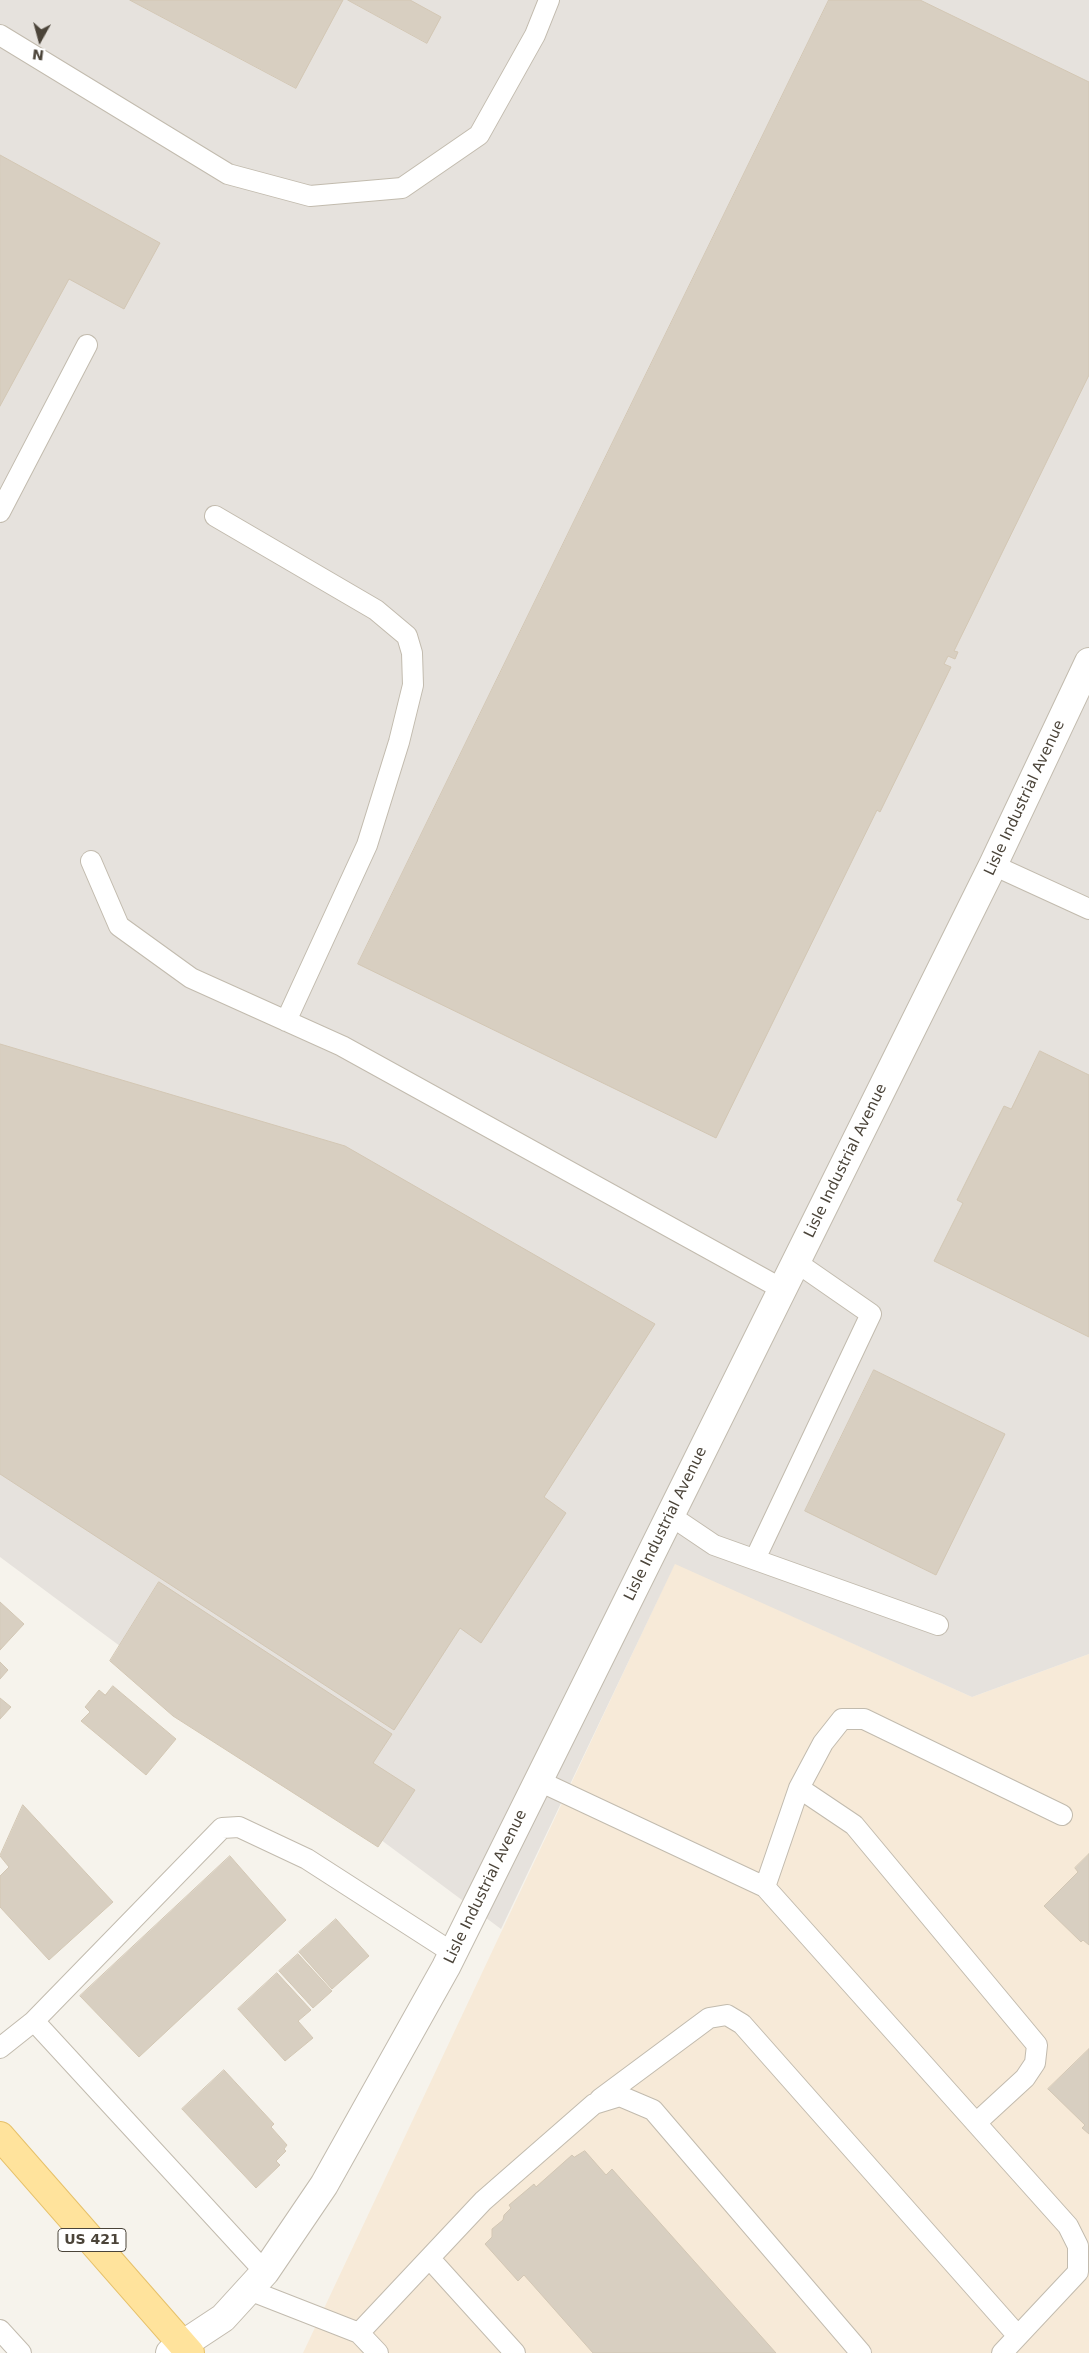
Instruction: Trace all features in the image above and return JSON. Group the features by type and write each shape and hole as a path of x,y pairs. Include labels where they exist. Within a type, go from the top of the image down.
{"main road":[{"name":"US 421","path":"0,2136 181,2350"}],"street":[{"name":"Lisle Industrial Avenue","path":"181,2350 223,2318 257,2281 324,2185 453,1953 993,865 1089,662"}],"lane":[{"path":"0,35 228,174 310,196 402,188 479,135 535,35 549,0"},
{"path":"0,512 87,345"},
{"path":"215,516 376,610 407,636 412,653 413,684 399,742 367,845 286,1021"},
{"path":"91,861 119,926 191,978 342,1046 782,1289"},
{"path":"993,865 1089,909"},
{"path":"756,1560 871,1314 796,1262"},
{"path":"670,1516 714,1545 938,1625"},
{"path":"765,1887 799,1788 823,1743 842,1719 864,1719 1062,1815"},
{"path":"539,1781 765,1887 1068,2226 1078,2246 1078,2272 1002,2353"},
{"path":"799,1788 854,1825 1037,2045 1035,2063 1025,2078 976,2123"},
{"path":"0,2048 34,2021 222,1828 239,1827 307,1858 453,1953"},
{"path":"360,2333 483,2200 594,2104 709,2018 727,2015 742,2024 1018,2336"},
{"path":"34,2021 257,2281 360,2333 378,2353"},
{"path":"594,2104 620,2096 654,2110 861,2353"},
{"path":"430,2259 515,2353"},
{"path":"0,2330 21,2353"}],"shaded area":[{"path":"0,0 1089,0 1089,1654 972,1697 675,1564 501,1929 0,1557"},
{"path":"675,1563 972,1697 1089,1654 1089,2353 303,2353"}],"building":[{"path":"130,0 343,0 296,88"},
{"path":"348,0 410,0 441,17 427,43"},
{"path":"829,0 920,0 1089,82 1089,375 954,651 958,652 955,659 948,656 944,664 951,667 880,812 877,810 716,1138 358,964"},
{"path":"0,155 160,243 124,309 69,279 0,406"},
{"path":"0,1044 345,1146 655,1324 544,1497 566,1513 481,1643 460,1628 394,1730 0,1474"},
{"path":"1040,1051 1089,1075 1089,1337 934,1261 963,1203 957,1200 1004,1106 1011,1109"},
{"path":"874,1370 1005,1434 936,1575 805,1511"},
{"path":"159,1582 392,1734 373,1763 415,1790 378,1847 173,1716 110,1661"},
{"path":"0,1602 24,1624 0,1650"},
{"path":"0,1662 8,1670 0,1679"},
{"path":"113,1686 176,1739 146,1775 81,1721 90,1712 85,1707 99,1690 105,1695"},
{"path":"0,1698 11,1707 0,1719"},
{"path":"23,1805 113,1902 49,1960 0,1907 0,1876 9,1867 0,1856"},
{"path":"1089,1854 1089,1945 1083,1940 1081,1942 1044,1906 1078,1872 1075,1868"},
{"path":"230,1856 286,1920 139,2057 80,1996"},
{"path":"336,1919 369,1956 332,1989 299,1952"},
{"path":"298,1954 332,1991 313,2008 279,1971"},
{"path":"277,1973 311,2010 298,2021 313,2038 285,2061 238,2009"},
{"path":"1089,2049 1089,2134 1082,2128 1085,2125 1048,2089"},
{"path":"224,2070 274,2124 271,2127 287,2145 284,2149 286,2151 276,2161 280,2165 256,2188 182,2109"},
{"path":"585,2151 606,2175 612,2169 776,2353 593,2353 524,2275 518,2281 485,2244 492,2237 492,2229 503,2220 504,2215 511,2208 509,2205 534,2184 536,2187 572,2155 574,2157"}]}
